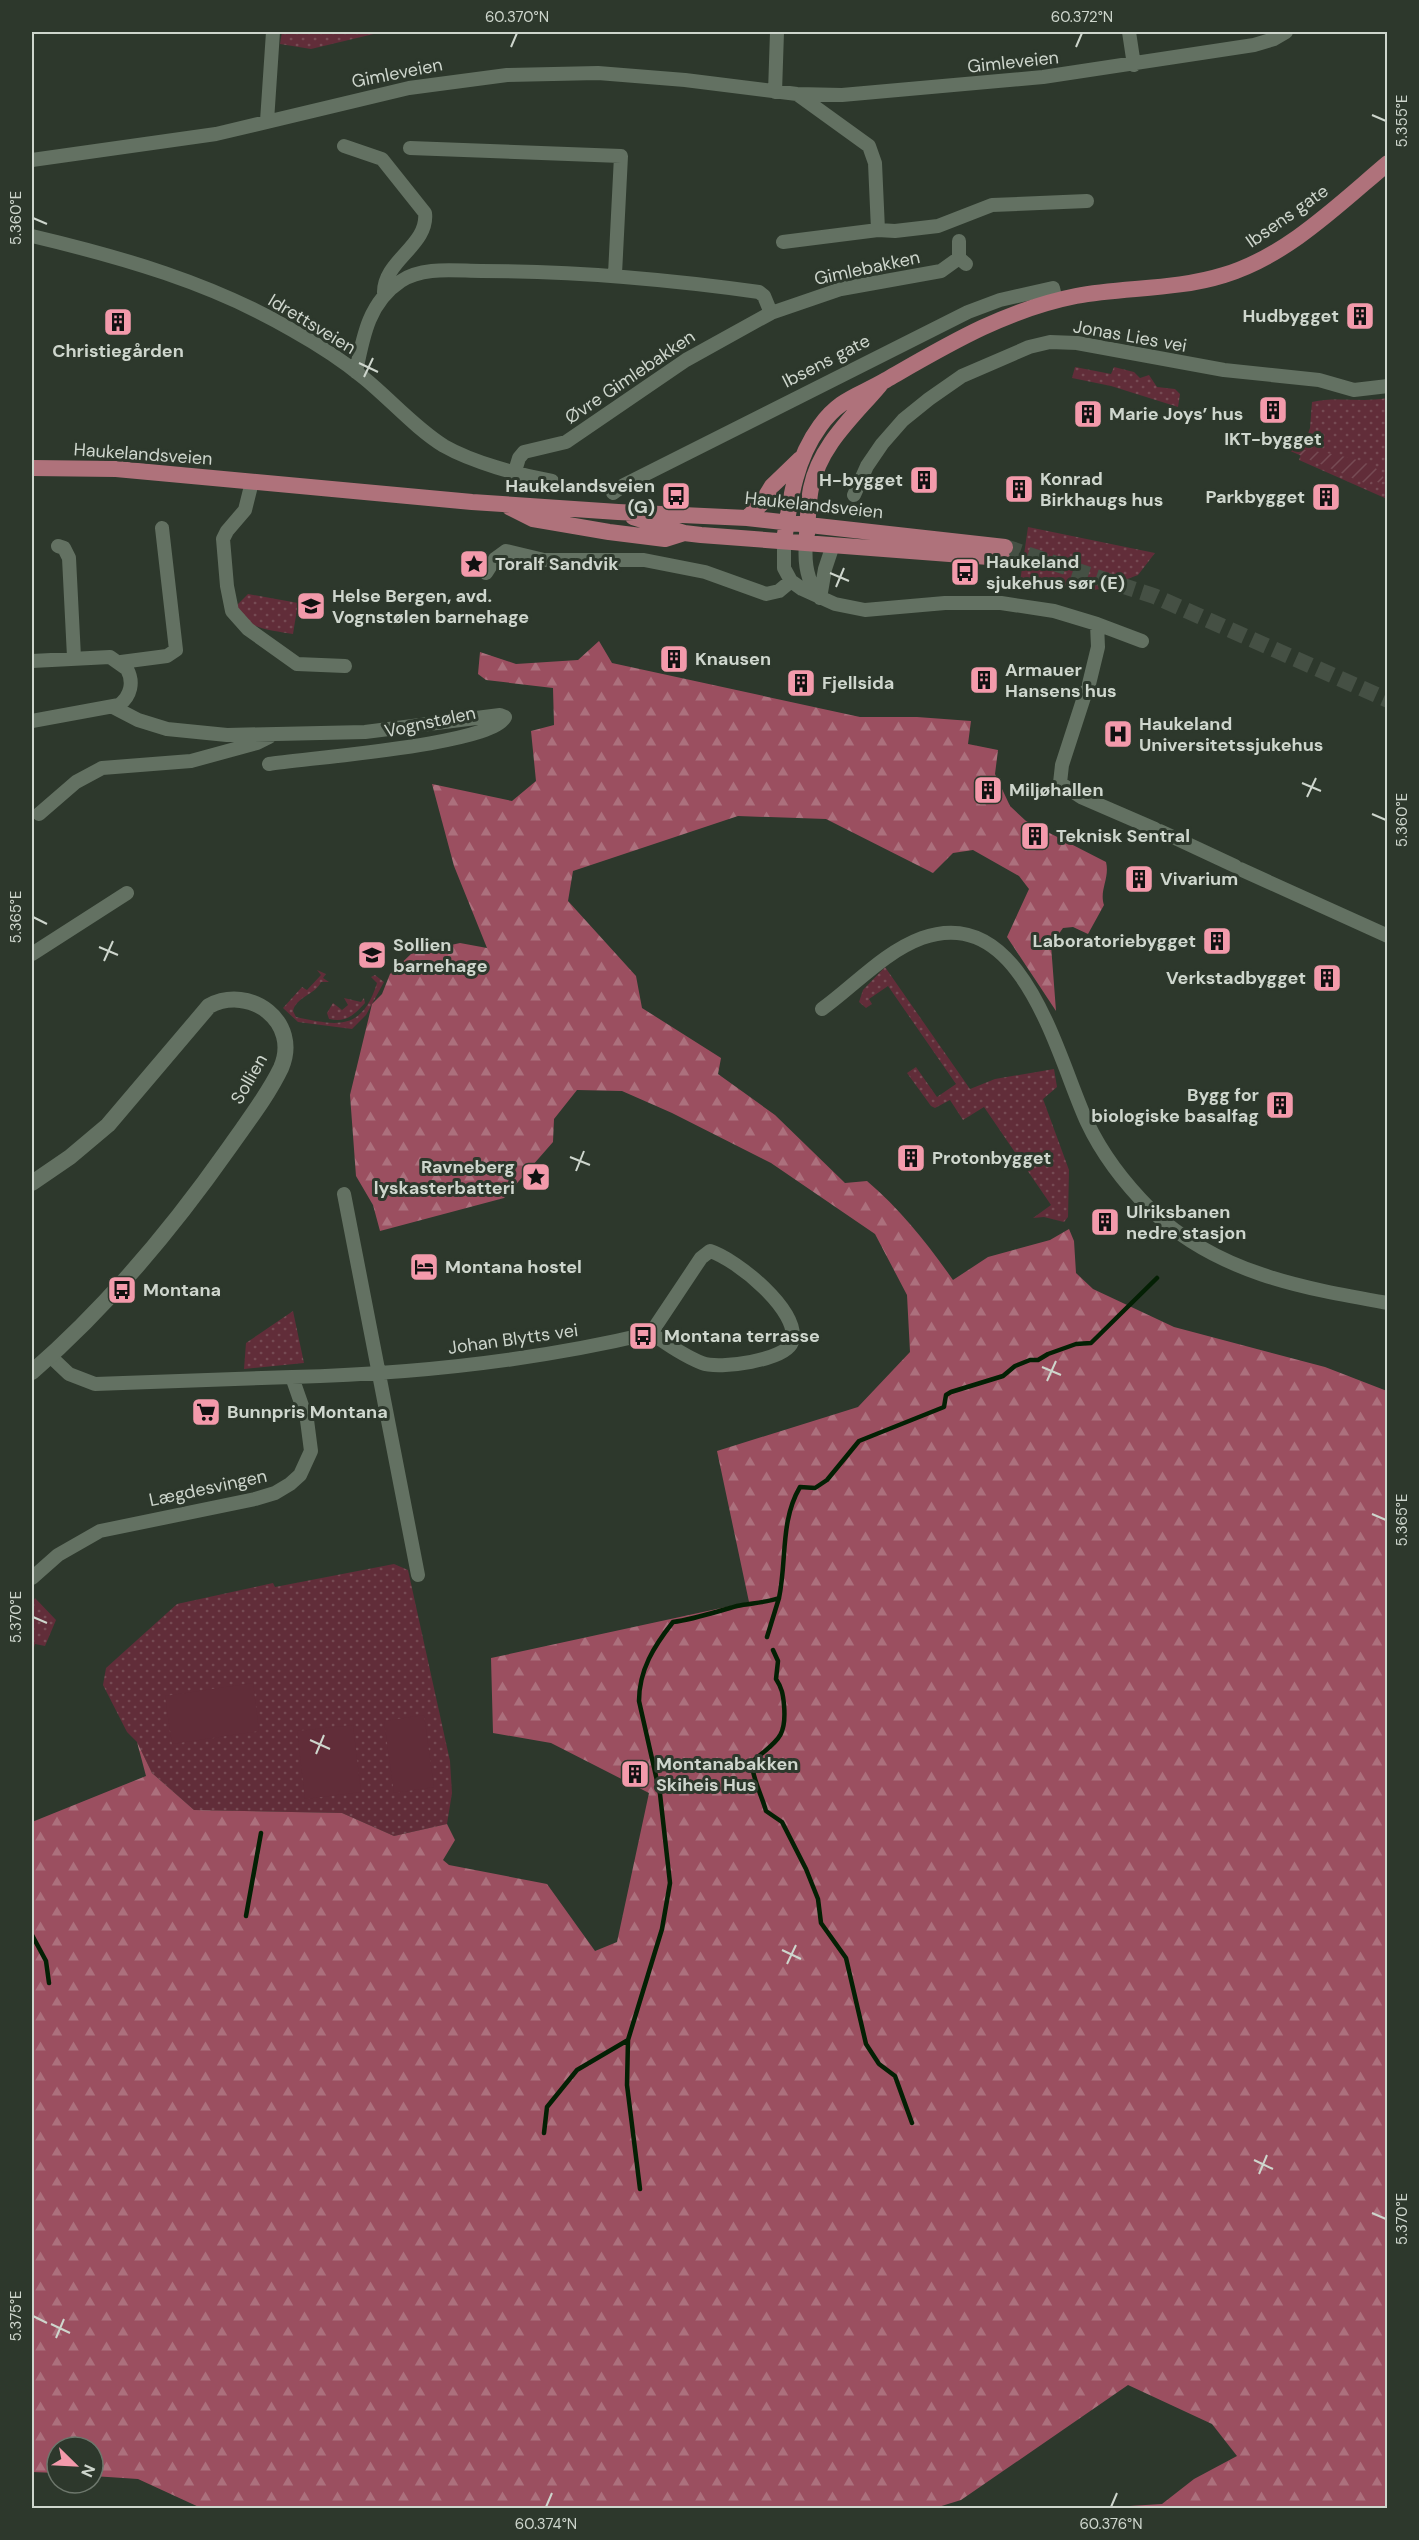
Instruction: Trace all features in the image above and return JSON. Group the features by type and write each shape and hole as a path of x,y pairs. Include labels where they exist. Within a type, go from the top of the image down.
{"main road":[{"name":"Ibsens gate","path":"784,541 795,478 803,456 831,413 857,393 883,382 982,326 1056,302 1109,291 1185,283 1224,275 1260,261 1332,211 1388,163"},
{"name":"Ibsens gate","path":"806,543 810,490 823,454 836,435 883,382"},
{"path":"747,518 761,504 772,486 803,456"},
{"name":"Haukelandsveien","path":"32,468 116,469 502,504 787,521 1004,552 833,545 684,533 611,512"},
{"name":"Haukelandsveien","path":"502,504 533,519 609,532 665,539 684,533"}],"street":[{"path":"267,121 273,32"},
{"path":"774,92 777,32"},
{"path":"1129,32 1134,65"},
{"name":"Gimleveien","path":"32,159 195,138 409,88 537,73 650,76 797,94 924,89 1134,65 1254,45 1274,39 1286,32"},
{"path":"797,94 869,146 875,163 878,230"},
{"path":"344,146 382,159 425,213 423,229 386,281 384,296"},
{"path":"410,148 621,156 615,274"},
{"path":"783,242 878,230 946,227 992,205 1087,201"},
{"name":"Idrettsveien","path":"32,236 130,261 207,289 292,329 356,372 443,445 528,477 552,481"},
{"name":"Gimlebakken","path":"771,313 841,289 941,271 962,261 959,241"},
{"path":"356,372 370,315 393,286 414,274 513,271 615,274 759,292 764,296 771,313"},
{"name":"Ibsens gate","path":"614,493 624,485 968,312 1000,300 1053,288 1056,302"},
{"name":"Øvre Gimlebakken","path":"515,471 519,458 524,452 566,442 705,348 771,313"},
{"name":"Jonas Lies vei","path":"854,495 867,466 903,420 962,376 1029,346 1050,342 1077,342 1224,370 1319,380 1354,390 1388,386"},
{"path":"252,482 245,510 223,539 227,586 232,611 248,629 297,664 345,666"},
{"path":"121,662 167,656 176,650 162,528"},
{"path":"784,541 784,568 791,581 820,598 865,610 945,603 1000,603 1054,611 1142,641"},
{"path":"806,543 807,573 820,598"},
{"path":"820,598 825,569 833,545"},
{"path":"58,546 64,548 69,558 74,657"},
{"path":"486,573 500,553 512,551 544,560 644,560 712,574 766,594 779,591 791,581"},
{"path":"1097,624 1098,647 1088,687 1062,765 1060,783 1081,797 1388,936"},
{"path":"32,661 74,657 110,657 121,662 129,672 130,692 126,700 113,707 32,721"},
{"name":"Vognstølen","path":"113,707 147,723 186,733 365,732 500,715 505,717 502,721 484,730 397,749 308,757 269,764"},
{"name":"Vognstølen","path":"39,814 76,782 102,768 191,761 257,743 273,734"},
{"path":"32,954 127,893"},
{"path":"822,1009 880,963 922,938 941,934 960,934 987,941 1002,952 1027,985 1096,1140 1122,1176 1152,1211 1194,1242 1235,1266 1283,1283 1388,1303"},
{"name":"Sollien","path":"32,1183 70,1157 108,1125 209,1006 229,998 252,1002 268,1010 281,1026 286,1043 282,1066 242,1129 148,1254 69,1340 32,1372"},
{"path":"344,1194 418,1575"},
{"path":"710,1251 738,1264 765,1289 789,1321 793,1336 790,1345 781,1353 743,1363 709,1365 668,1345 651,1333 700,1258 710,1251"},
{"name":"Johan Blytts vei","path":"292,1377 379,1375 562,1352 651,1333"},
{"path":"50,1356 69,1374 95,1384 292,1377"},
{"name":"Lægdesvingen","path":"32,1578 58,1554 100,1531 255,1499 275,1493 290,1485 300,1475 311,1450 309,1428 292,1377"}],"shaded area":[{"path":"282,32 382,32 311,49 280,44"},
{"path":"1075,367 1111,374 1114,367 1134,372 1140,378 1149,375 1157,387 1175,389 1180,394 1178,407 1111,386 1072,378"},
{"path":"1387,398 1387,499 1299,460 1310,428 1312,402"},
{"path":"1281,447 1322,452 1356,460 1380,471 1384,479 1381,484 1372,479 1369,485"},
{"path":"1028,527 1155,553 1138,575 1101,589 1083,591 1031,580 1020,582"},
{"path":"248,594 298,603 293,634 260,628 246,620 236,606"},
{"path":"885,967 970,1089 995,1079 1054,1069 1057,1087 1043,1099 1069,1170 1068,1217 1064,1222 1044,1217 1033,1218 1051,1205 984,1107 963,1120 950,1100 935,1108 931,1106 907,1073 916,1067 937,1097 956,1084 888,986 869,999 872,1004 866,1008 859,1002 863,990"},
{"path":"317,970 326,974 323,978 329,982 321,982 315,990 298,1002 293,1011 296,1017 336,1023 347,1021 364,1010 371,999 377,983 371,977 375,975 384,982 366,1015 352,1029 298,1022 283,1008 302,987 307,990 321,975"},
{"path":"344,998 361,1002 364,998 365,1003 345,1019 329,1019 327,1013 333,1003 342,1010 348,1005"},
{"path":"293,1311 304,1363 244,1369 246,1343"},
{"path":"394,1564 408,1570 450,1761 452,1793 447,1824 394,1836 342,1813 194,1810 152,1773 137,1742 127,1732 103,1685 106,1668 177,1604 273,1583 275,1587"},
{"path":"35,1598 56,1620 45,1646 35,1644 33,1650 32,1604"},
{"path":"253,1683 259,1731 172,1744 165,1696"},
{"path":"424,1715 434,1787 394,1793 384,1721"},
{"path":"353,1725 361,1792 305,1799 297,1731"}],"green space":[{"path":"599,641 612,663 860,717 917,717 971,721 968,744 998,750 995,774 1010,806 1026,821 1106,862 1104,905 1088,934 1073,927 1063,928 1051,945 1056,1011 1007,937 1029,889 1019,876 973,850 953,853 933,873 826,819 738,816 573,871 568,901 636,976 642,1008 721,1058 718,1074 775,1115 845,1183 867,1181 913,1228 953,1280 988,1257 1050,1240 1069,1229 1074,1241 1076,1273 1093,1289 1174,1327 1325,1367 1387,1391 1387,2508 1097,2508 1162,2504 1194,2479 1237,2456 1212,2424 1128,2385 961,2500 935,2508 201,2508 138,2479 105,2477 105,2435 45,2435 45,2473 32,2472 32,1822 146,1776 137,1742 152,1773 194,1810 342,1813 394,1836 447,1824 455,1840 443,1860 449,1865 547,1884 595,1951 617,1942 649,1793 551,1743 493,1733 491,1658 749,1602 717,1451 858,1407 910,1352 907,1295 875,1234 771,1163 672,1113 622,1091 577,1090 554,1119 553,1142 504,1198 380,1231 373,1205 356,1176 350,1095 372,1004 382,994 390,974 411,954 460,943 487,948 454,866 432,784 512,801 536,781 531,731 554,725 553,688 486,680 478,674 480,652 516,664 578,660"}],"waterway":[{"path":"640,2189 627,2085 628,2040 662,1929 670,1883 660,1794 639,1701 642,1679 654,1649 673,1622 779,1598 789,1513 800,1487 815,1488 827,1480 859,1441 944,1407 946,1395 951,1392 1003,1376 1015,1366 1030,1360 1038,1360 1076,1344 1091,1343 1157,1278"},
{"path":"767,1637 779,1598"},
{"path":"773,1650 778,1661 776,1679 783,1698 784,1725 773,1744 752,1762 755,1779 766,1811 782,1822 806,1869 818,1899 821,1923 846,1958 866,2044 879,2064 895,2076 912,2123"},
{"path":"246,1916 261,1833"},
{"path":"32,1935 46,1961 49,1983"},
{"path":"544,2133 547,2107 577,2070 628,2040"}],"tunnel":[{"path":"1005,547 1154,596 1388,700"}],"place":[{"name":"Hudbygget","path":"1360,316"},
{"name":"Christiegården","path":"118,322"},
{"name":"IKT-bygget","path":"1273,410"},
{"name":"Marie Joys’ hus","path":"1088,414"},
{"name":"H-bygget","path":"924,480"},
{"name":"Konrad Birkhaugs hus","path":"1019,489"},
{"name":"Haukelandsveien (G)","path":"676,496"},
{"name":"Parkbygget","path":"1326,497"},
{"name":"Toralf Sandvik","path":"474,564"},
{"name":"Haukeland sjukehus sør (E)","path":"965,572"},
{"name":"Helse Bergen, avd. Vognstølen barnehage","path":"311,606"},
{"name":"Knausen","path":"674,659"},
{"name":"Armauer Hansens hus","path":"984,680"},
{"name":"Fjellsida","path":"801,683"},
{"name":"Haukeland Universitetssjukehus","path":"1118,734"},
{"name":"Miljøhallen","path":"988,790"},
{"name":"Teknisk Sentral","path":"1035,836"},
{"name":"Vivarium","path":"1139,879"},
{"name":"Laboratoriebygget","path":"1217,941"},
{"name":"Sollien barnehage","path":"372,955"},
{"name":"Verkstadbygget","path":"1327,978"},
{"name":"Bygg for biologiske basalfag","path":"1280,1105"},
{"name":"Protonbygget","path":"911,1158"},
{"name":"Ravneberg lyskasterbatteri","path":"536,1177"},
{"name":"Ulriksbanen nedre stasjon","path":"1105,1222"},
{"name":"Montana hostel","path":"424,1267"},
{"name":"Montana","path":"122,1290"},
{"name":"Montana terrasse","path":"643,1336"},
{"name":"Bunnpris Montana","path":"206,1412"},
{"name":"Montanabakken Skiheis Hus","path":"635,1774"}]}
